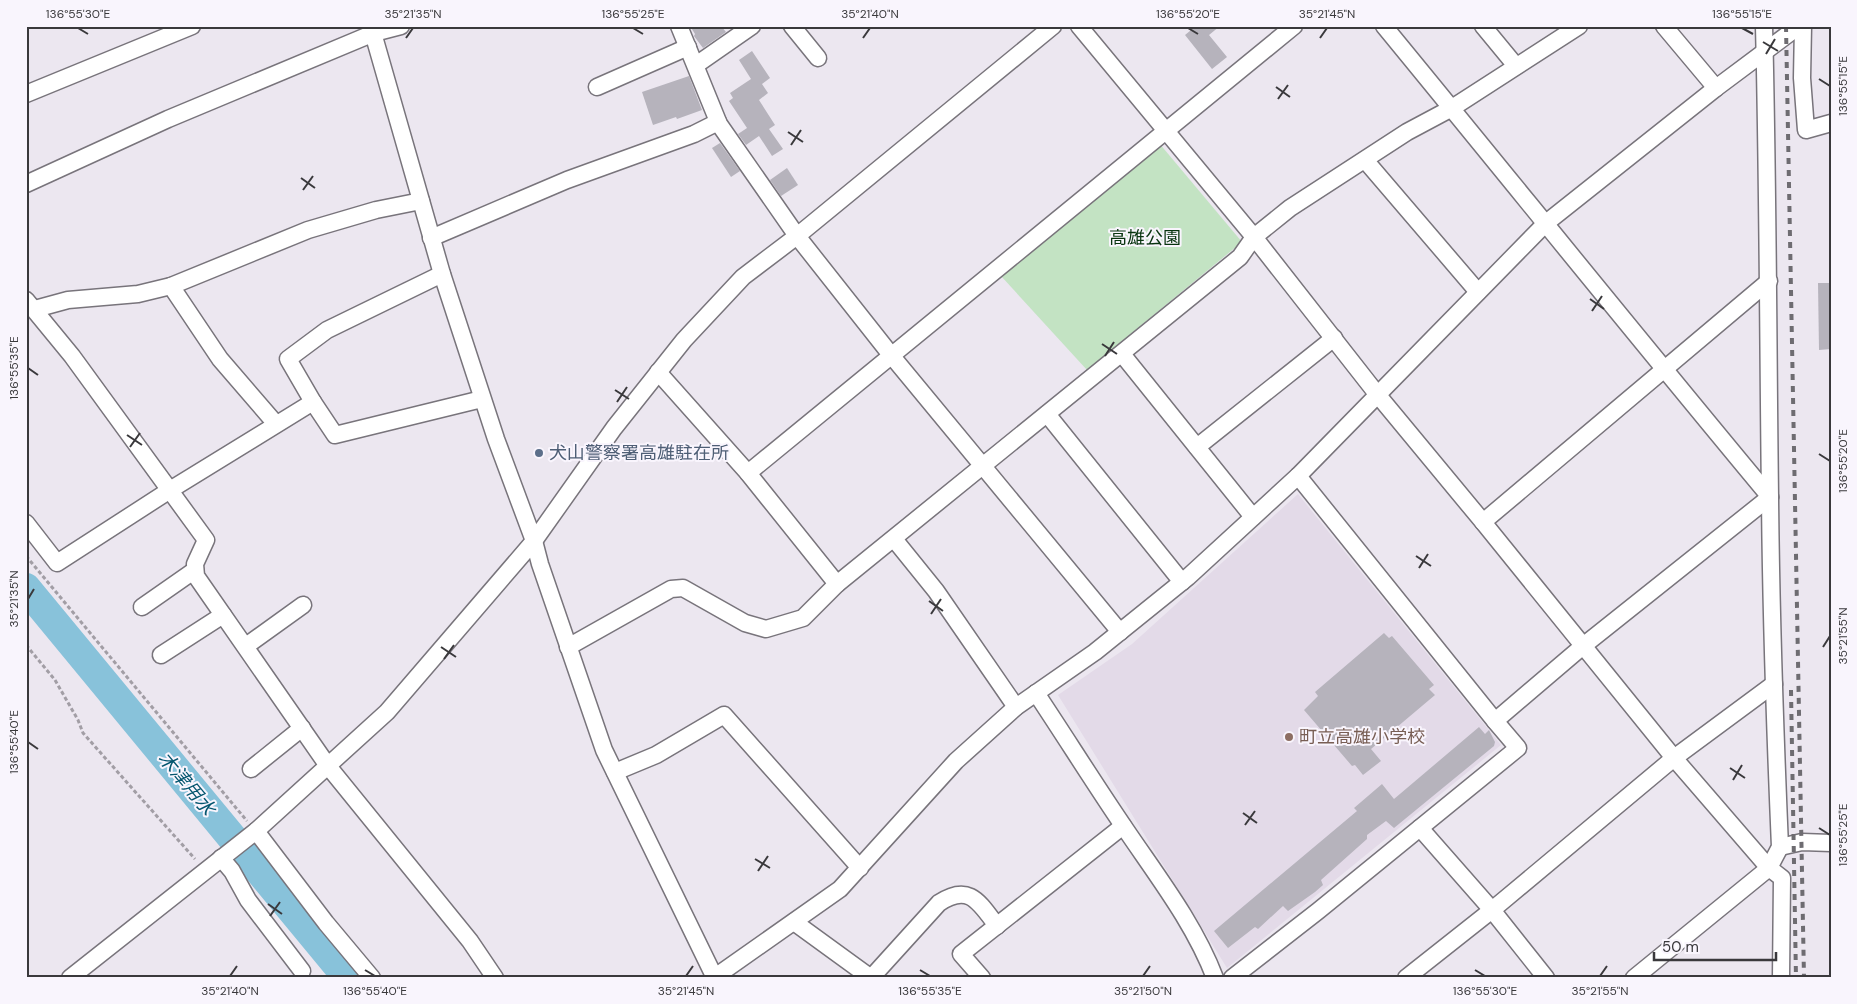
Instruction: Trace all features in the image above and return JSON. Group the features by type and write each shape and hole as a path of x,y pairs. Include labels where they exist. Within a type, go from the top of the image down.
{"street":[{"path":"26,94 192,26"},
{"path":"26,184 168,119 372,30 401,26"},
{"path":"679,26 718,122 797,236 982,467 1120,632"},
{"path":"696,65 752,26"},
{"path":"792,26 818,58"},
{"path":"70,978 251,834 387,712 534,541 614,428 684,340 743,277 797,236 1053,26"},
{"path":"1079,26 1254,237 1377,394 1674,758 1769,868 1782,878 1781,978"},
{"path":"748,473 1294,26"},
{"path":"1384,26 1770,497"},
{"path":"1482,26 1516,66"},
{"path":"1664,26 1716,88"},
{"path":"1634,978 1769,868 1780,847 1770,497 1769,281 1764,26"},
{"path":"372,30 420,202 482,399 534,541 540,564 604,750 715,978 840,889 956,761 1016,706 1120,632 1182,582 1298,476 1546,223 1716,88 1799,26"},
{"path":"1803,26 1802,78 1806,130 1831,123"},
{"path":"568,647 671,589 683,588 746,623 766,629 803,618 837,584 1240,257 1254,237 1290,208 1407,132 1452,108 1576,27"},
{"path":"597,87 688,47"},
{"path":"431,238 567,180 694,134 718,122"},
{"path":"1365,160 1478,292"},
{"path":"31,304 138,294 171,286 308,230 376,210 420,202"},
{"path":"442,274 327,330 288,359 313,402 335,434 482,399"},
{"path":"1483,522 1769,281"},
{"path":"171,286 220,359 276,424"},
{"path":"31,304 78,364 206,540 195,564 196,576 328,766 470,941 495,978"},
{"path":"1197,446 1334,338"},
{"path":"1122,354 1253,517"},
{"path":"658,372 748,473 837,584"},
{"path":"26,523 57,563 170,490 313,402"},
{"path":"1047,414 1182,582"},
{"path":"1232,978 1318,911 1518,748 1298,476"},
{"path":"1495,721 1583,646 1770,497"},
{"path":"894,539 936,592 1016,706"},
{"path":"142,607 195,570"},
{"path":"246,646 303,605"},
{"path":"161,656 224,615"},
{"path":"1406,978 1492,910 1674,758 1774,684"},
{"path":"1036,693 1123,826 1178,904 1206,953 1215,978"},
{"path":"615,772 656,755 724,715 860,868"},
{"path":"252,768 302,728"},
{"path":"982,978 961,954 1123,826"},
{"path":"1420,828 1492,910 1546,978"},
{"path":"251,834 372,978"},
{"path":"1780,847 1802,842 1831,843"},
{"path":"223,856 248,900 302,971"},
{"path":"794,922 871,978 939,903 951,895 964,893 977,900 997,926"}],"path":[{"path":"26,556 251,834"},
{"path":"26,645 55,680 78,720 83,733 205,871"}],"shaded area":[{"name":"町立高雄小学校","path":"1298,494 1501,745 1227,968 1058,695 1132,644"}],"green space":[{"name":"高雄公園","path":"1159,143 1242,242 1087,370 1001,276"}],"building":[{"path":"690,26 721,26 726,32 703,48 694,36 695,34"},
{"path":"1196,26 1220,26 1209,35 1227,57 1212,69 1185,35"},
{"path":"752,51 770,78 762,84 768,93 759,100 775,125 769,129 783,149 772,156 759,136 746,145 738,134 747,128 729,101 733,98 730,93 751,79 739,60"},
{"path":"689,76 702,110 653,125 642,92"},
{"path":"720,143 740,171 731,177 712,148"},
{"path":"787,168 798,185 781,196 770,180"},
{"path":"1818,283 1831,283 1831,349 1819,350"},
{"path":"1384,633 1389,638 1392,636 1434,685 1429,689 1435,695 1371,749 1381,761 1363,775 1355,765 1352,766 1304,710 1318,696 1315,692"},
{"path":"1479,727 1485,734 1489,730 1495,742 1494,746 1394,828 1386,821 1367,835 1367,839 1321,880 1323,885 1315,892 1288,911 1283,906 1258,929 1255,927 1228,948 1214,931 1357,811 1354,808 1382,784 1394,799"}],"waterway":[{"name":"木津用水","path":"26,588 348,978"}],"railway":[{"path":"1786,26 1804,978"},
{"path":"1791,690 1796,978"}],"place":[{"name":"犬山警察署高雄駐在所","path":"539,453"},
{"name":"町立高雄小学校","path":"1289,737"}]}
